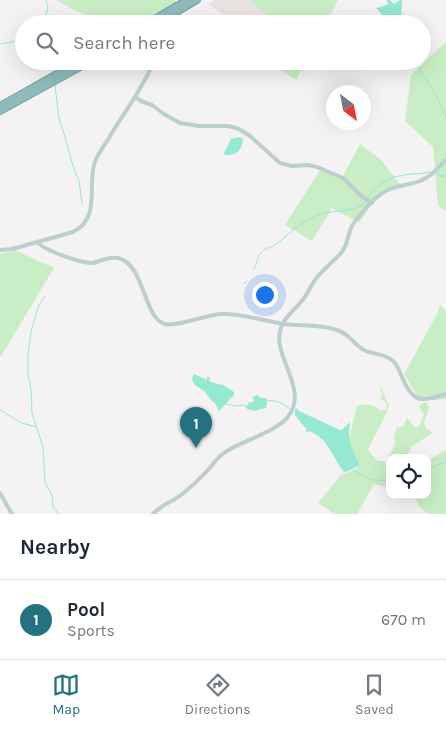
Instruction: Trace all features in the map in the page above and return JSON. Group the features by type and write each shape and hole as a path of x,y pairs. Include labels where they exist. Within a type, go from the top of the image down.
{"highway":[{"path":"161,15 187,0"},
{"path":"171,15 197,0"},
{"path":"0,106 64,70"},
{"path":"0,111 74,70"}],"street":[{"path":"0,250 12,249 73,232 80,228 88,217 91,208 94,164 114,128 142,86 150,70"},
{"path":"135,97 152,105 180,123 239,128 280,163 292,166 317,166 343,178 362,197 372,203"},
{"path":"153,514 162,506 188,490 222,454 285,421 293,408 295,397 293,383 279,343 282,324 306,297 319,274 344,250 354,223 382,192 426,179 446,160"},
{"path":"37,242 48,250 85,263 113,258 120,258 126,261 134,269 156,319 166,324 218,314 230,314 282,324 328,328 347,335 364,351 388,357 397,366 407,388 415,397 428,399 446,394"},
{"path":"0,493 12,514"}],"shaded area":[{"path":"56,0 174,0 177,2 155,15 87,15"},
{"path":"215,0 249,0 266,15 223,15 208,4"},
{"path":"249,0 338,0 330,15 266,15"},
{"path":"387,0 394,4 402,0 401,15 382,15 376,8 388,4"},
{"path":"446,42 446,212 438,205 433,147 405,121 411,75 416,70 431,70 431,56"},
{"path":"280,70 301,70 296,80"},
{"path":"239,137 243,139 238,152 225,155 224,153 231,139"},
{"path":"360,144 381,160 402,187 380,194 359,223 332,208 312,241 285,225 320,170 342,178"},
{"path":"15,250 54,268 0,358 0,254"},
{"path":"440,305 446,311 446,399 434,400 418,397 404,374 437,314"},
{"path":"194,374 207,380 207,377 209,377 210,382 223,385 234,392 234,395 219,411 215,403 204,391 195,385 192,379"},
{"path":"379,384 389,405 368,449 376,460 386,462 386,487 374,484 357,514 335,514 318,503 341,475 357,469 347,448 357,406 367,404 381,411 386,409 386,402 380,399 382,395"},
{"path":"257,395 261,398 266,398 266,408 256,411 247,409 245,405 248,406 248,403 253,402 252,397"},
{"path":"424,402 429,407 424,423 426,428 433,433 412,446 407,454 390,454 395,444 394,437 397,427 403,427 407,418 415,428 420,425 424,415 419,406"},
{"path":"297,408 299,411 340,430 350,422 350,442 359,464 358,466 346,472 343,471 320,437 308,431 305,433 307,429 295,415"},
{"path":"446,450 446,514 425,512 416,499 431,499 431,459"}],"waterway":[{"path":"46,0 48,8 46,15"},
{"path":"0,44 15,41"},
{"path":"420,70 446,117"},
{"path":"55,85 59,119 79,181 82,204"},
{"path":"368,198 377,187 389,179 403,175 431,172"},
{"path":"437,173 441,176 446,176"},
{"path":"254,269 262,252 276,244 306,221 324,213 350,210 362,205 366,201"},
{"path":"45,296 39,305 31,331 28,374 32,413 43,447 45,482 52,495 53,507 59,514"},
{"path":"267,401 276,401 290,409"},
{"path":"226,404 245,405"},
{"path":"0,410 22,423 36,427"},
{"path":"431,468 446,461"},
{"path":"353,469 370,479 386,480"}],"place":[{"name":"Pool","path":"196,448"}]}
